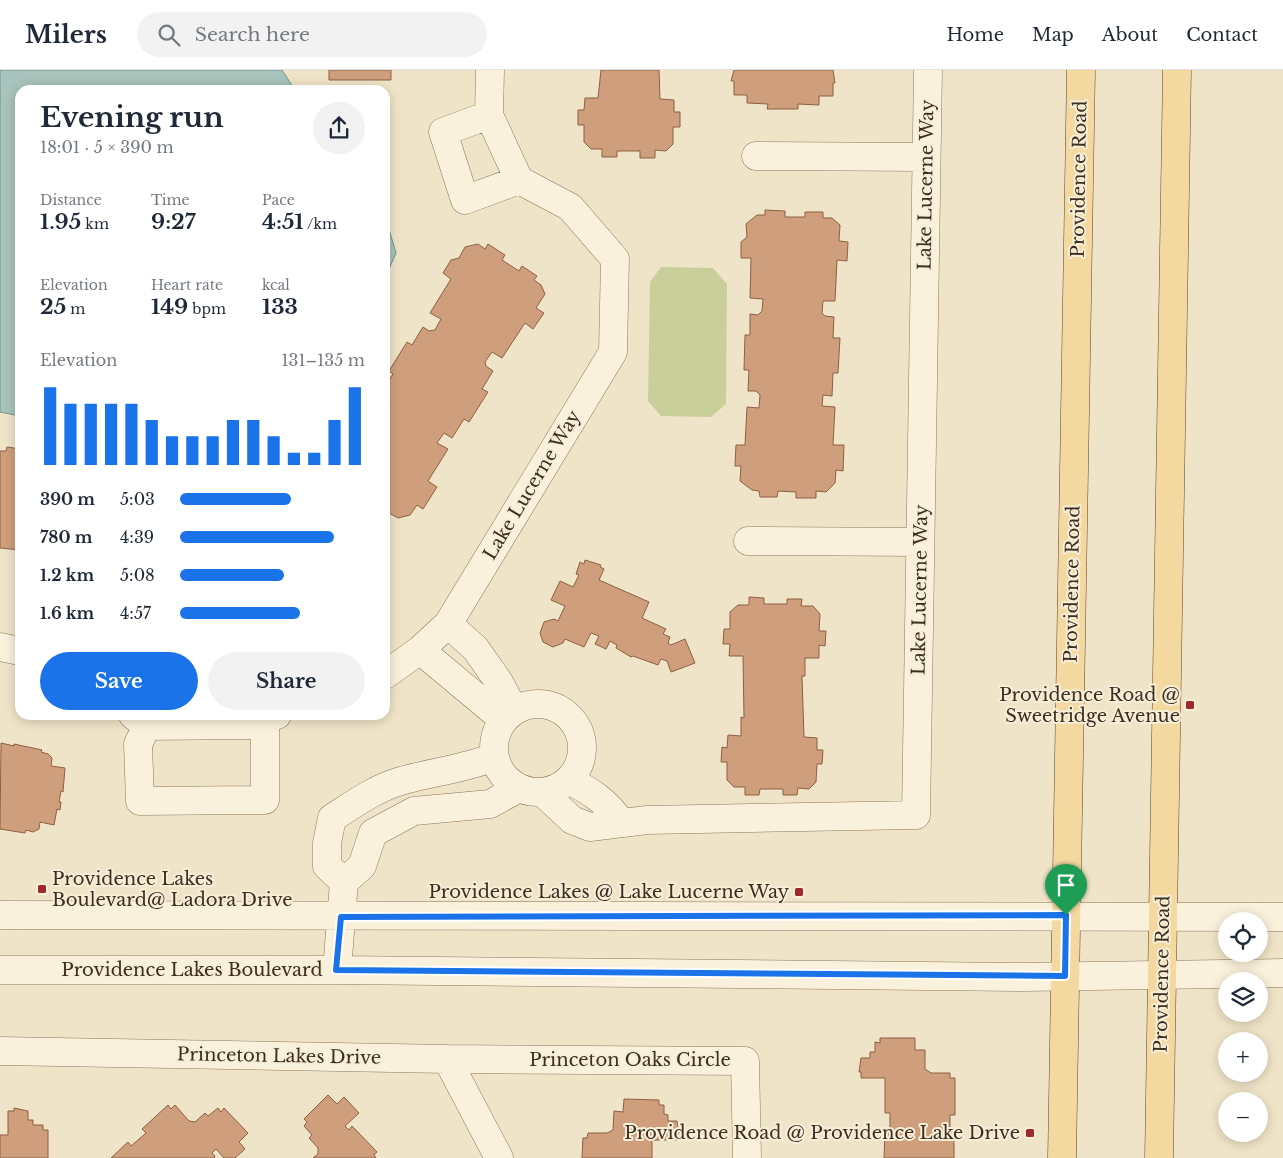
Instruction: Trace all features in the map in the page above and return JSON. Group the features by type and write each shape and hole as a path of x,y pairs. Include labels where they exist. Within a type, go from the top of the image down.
{"main road":[{"name":"Providence Road","path":"1062,1158 1081,70"},
{"name":"Providence Road","path":"1159,1158 1177,70"}],"street":[{"path":"489,115 443,132 465,200 519,180 489,115 490,70"},
{"name":"Lake Lucerne Way","path":"531,790 572,820 590,828 647,820 916,815 928,70"},
{"path":"756,156 926,157"},
{"name":"Lake Lucerne Way","path":"390,671 420,650 448,624 613,352 615,259 570,207 519,180"},
{"path":"748,541 920,542"},
{"path":"448,624 475,648 499,682 509,715"},
{"path":"0,647 15,650"},
{"path":"420,650 509,715"},
{"path":"336,970 344,882 362,866 373,833 414,811 490,804 531,790 558,788 569,780 578,768 583,754 578,726 568,715 556,707 542,703 527,704 509,715 497,731 494,744 494,757 499,770 508,781 531,790"},
{"path":"262,720 251,724 140,721 138,744 140,801 265,800 271,720"},
{"path":"344,882 326,866 327,843 332,818 359,800 400,781 476,764 494,757"},
{"path":"569,780 611,807 621,823"},
{"path":"0,915 341,917 1283,916"},
{"name":"Providence Lakes Boulevard","path":"0,970 336,970 1065,976 1283,973"},
{"name":"Princeton Lakes Drive","path":"0,1051 447,1060"},
{"path":"447,1060 499,1158"},
{"name":"Princeton Oaks Circle","path":"447,1060 745,1061 747,1158"}],"green space":[{"path":"661,267 713,268 727,284 726,404 711,417 661,416 648,401 650,282"}],"water":[{"path":"0,70 282,70 292,85 15,85 15,415 0,412"},
{"path":"390,233 396,253 390,267"}],"building":[{"path":"329,70 391,70 391,80 329,80"},
{"path":"601,70 659,70 660,99 674,100 674,112 680,112 680,127 673,127 673,144 666,151 655,150 655,158 640,158 640,151 617,151 617,157 602,157 602,149 591,149 584,142 584,125 578,125 578,110 584,110 585,98 598,98"},
{"path":"734,70 833,70 835,83 833,83 833,96 819,96 819,105 798,104 798,109 767,109 768,104 747,103 747,95 734,95 734,81 731,81"},
{"path":"765,210 785,211 785,217 805,217 805,212 823,212 823,218 832,218 840,225 839,241 848,242 847,261 837,260 835,301 823,301 822,313 825,316 834,317 833,338 840,338 838,373 833,373 832,396 823,395 822,406 835,407 833,445 844,445 843,471 836,470 835,483 826,492 816,491 816,498 796,498 796,492 778,491 777,497 760,497 759,491 752,490 740,481 741,466 735,466 736,445 745,445 747,407 759,408 760,395 756,391 748,391 749,370 744,370 745,335 750,335 750,314 758,315 762,311 763,299 750,298 751,258 741,258 741,242 747,237 746,224 757,215 765,215"},
{"path":"478,244 485,249 488,244 505,255 502,260 519,271 522,266 537,276 534,280 541,285 545,294 536,308 544,313 533,329 525,323 502,358 492,352 485,362 486,366 493,371 482,389 488,392 469,422 464,419 452,438 444,433 437,443 448,449 428,481 437,487 423,509 417,505 410,515 398,518 390,514 390,379 393,374 390,369 407,342 412,345 423,327 429,331 435,330 441,319 430,313 451,279 443,273 451,260 459,258 465,247"},
{"path":"7,447 15,448 15,550 0,548 0,451 6,451"},
{"path":"585,560 601,565 600,567 604,569 599,580 649,602 642,618 666,629 663,634 670,637 668,643 671,645 685,639 695,663 671,672 667,661 661,659 658,665 633,656 631,657 616,648 617,645 610,641 606,649 595,644 599,636 591,633 584,647 565,639 563,643 553,647 543,642 540,633 544,622 554,619 558,621 565,606 551,600 560,581 573,587 579,575 576,574 580,562 584,564"},
{"path":"749,597 764,598 764,604 787,604 787,599 802,599 801,606 813,606 820,614 819,631 826,631 825,646 819,645 819,658 805,658 805,676 802,676 804,737 817,738 817,750 823,750 822,764 817,764 816,782 809,789 798,788 797,795 783,795 783,789 760,789 759,795 745,795 745,787 734,787 727,780 727,762 721,762 722,747 727,748 728,735 741,736 741,717 744,718 743,656 729,656 730,644 723,644 724,629 730,629 730,612 738,605 749,605"},
{"path":"1,743 42,750 41,752 48,754 52,758 51,766 65,768 63,792 61,791 59,802 61,802 60,810 57,809 54,825 40,822 39,829 33,832 26,830 25,833 0,829"},
{"path":"880,1038 915,1038 915,1050 925,1050 925,1069 931,1073 950,1073 950,1078 955,1078 955,1115 950,1115 950,1134 954,1134 954,1158 884,1158 885,1133 890,1134 890,1113 885,1113 885,1078 861,1078 861,1072 859,1072 861,1058 870,1058 870,1052 875,1052 875,1042 880,1043"},
{"path":"328,1095 337,1104 344,1097 359,1113 345,1126 349,1130 352,1126 377,1152 374,1155 376,1158 313,1158 318,1154 318,1148 309,1138 312,1135 304,1126 307,1122 304,1119"},
{"path":"624,1099 659,1100 659,1105 664,1105 664,1114 668,1115 668,1121 677,1121 679,1134 677,1134 677,1140 652,1140 652,1158 582,1158 583,1138 587,1138 588,1133 607,1133 613,1130 614,1111 623,1112"},
{"path":"168,1105 171,1109 175,1105 189,1121 195,1122 205,1113 208,1116 218,1108 221,1112 224,1108 248,1133 239,1142 245,1149 235,1158 224,1158 216,1149 212,1153 215,1156 214,1158 111,1158 128,1142 131,1146 146,1133 142,1129"},
{"path":"14,1108 28,1111 28,1120 33,1120 33,1125 43,1125 43,1130 48,1130 48,1158 0,1158 0,1135 8,1135 8,1111 14,1111"}],"place":[{"name":"Providence Road @ Sweetridge Avenue","path":"1190,705"},
{"name":"Providence Lakes Boulevard@ Ladora Drive","path":"42,889"},
{"name":"Providence Lakes @ Lake Lucerne Way","path":"799,892"},
{"name":"Providence Road @ Providence Lake Drive","path":"1030,1133"}],"route":[{"path":"1066,915 1065,976 993,977 767,973 336,970 341,917 1066,915"}]}
